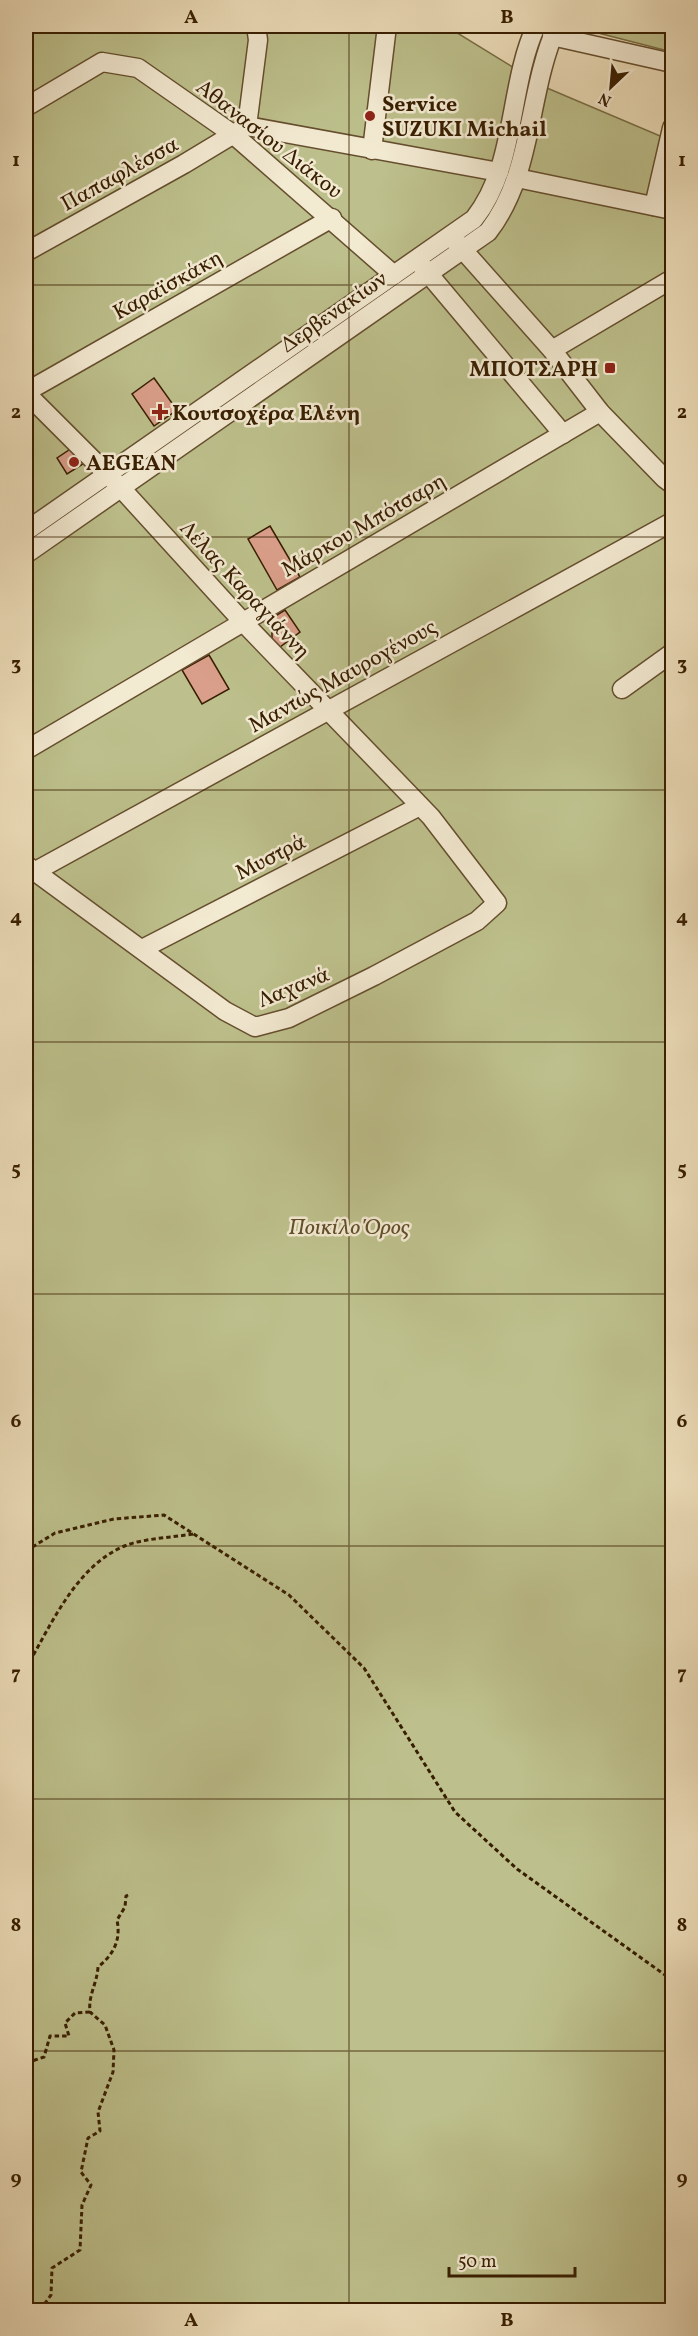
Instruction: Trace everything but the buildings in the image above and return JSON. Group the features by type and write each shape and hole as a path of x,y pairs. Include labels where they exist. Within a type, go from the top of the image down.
{"street":[{"path":"256,26 258,40 241,130 499,172"},
{"path":"372,150 387,26"},
{"name":"Δερβενακίων","path":"26,554 121,488 422,267 452,235 474,219 485,206 499,172 526,57 536,26"},
{"path":"555,31 672,63"},
{"name":"Δερβενακίων","path":"26,531 394,275 422,267 462,250 488,232 501,216 517,178 555,31"},
{"name":"Αθανασίου Διάκου","path":"26,107 102,62 138,68 241,130 394,275"},
{"path":"654,206 672,128"},
{"name":"Παπαφλέσσα","path":"26,252 241,130"},
{"path":"517,178 672,210"},
{"name":"Καραϊσκάκη","path":"26,392 332,218"},
{"path":"452,235 462,250 552,350 600,412 643,458 672,484"},
{"path":"422,267 563,434"},
{"path":"552,350 672,279"},
{"name":"Λέλας Καραγιάννη","path":"26,392 108,474 243,622 441,828 497,903"},
{"name":"Μάρκου Μπότσαρη","path":"26,750 600,412"},
{"name":"Μαντώς Μαυρογένους","path":"30,869 327,711 672,522"},
{"path":"622,689 672,653"},
{"name":"Μυστρά","path":"141,949 420,806"},
{"name":"Λαχανά","path":"30,869 225,1011 255,1027 289,1018 374,976 477,921 497,903"}],"path":[{"path":"26,1551 55,1533 124,1518 164,1515 289,1594 364,1668 455,1812 518,1869 672,1980"},
{"path":"26,1668 60,1609 93,1564 135,1543 194,1534"},
{"path":"40,2310 51,2295 52,2268 80,2250 82,2205 91,2185 81,2172 88,2138 100,2131 98,2112 113,2072 114,2050 105,2025 90,2012 88,1998 97,1982 98,1967 110,1957 120,1934 117,1920 125,1907 126,1896 130,1894"},
{"path":"26,2073 32,2061 44,2057 50,2036 69,2036 65,2023 75,2013 90,2012"}],"green space":[{"name":"Ποικίλο Όρος","path":"26,26 446,26 547,88 672,141 672,2310 26,2310"},
{"path":"672,26 672,52 575,27"}],"place":[{"name":"Service SUZUKI Michail","path":"370,116"},
{"name":"ΜΠΟΤΣΑΡΗ","path":"610,368"},
{"name":"Κουτσοχέρα Ελένη","path":"160,412"},
{"name":"AEGEAN","path":"74,462"}]}
